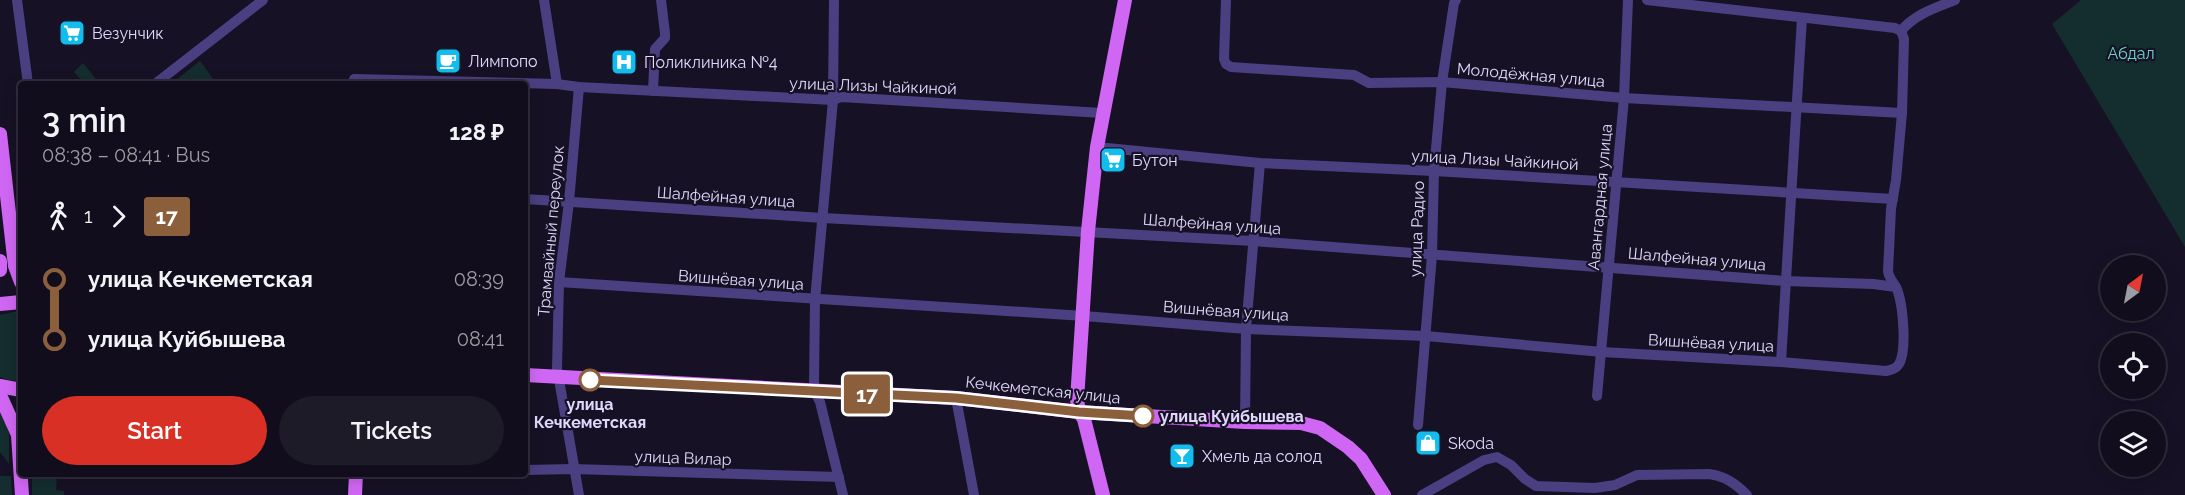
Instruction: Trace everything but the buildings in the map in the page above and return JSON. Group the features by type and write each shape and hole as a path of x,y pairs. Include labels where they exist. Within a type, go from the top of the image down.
{"main road":[{"path":"1102,495 1084,419 1079,412 1077,400 1088,231 1097,147 1125,0"},
{"path":"0,134 15,266 18,274"},
{"path":"0,261 0,270"},
{"path":"0,304 18,302"},
{"name":"Кечкеметская улица","path":"528,375 956,398 1079,412 1301,423 1320,428 1335,437 1361,459 1384,495"},
{"path":"0,386 18,389"},
{"path":"0,395 18,426"},
{"path":"21,477 22,495"},
{"path":"356,477 356,495"}],"street":[{"path":"17,0 28,81"},
{"path":"159,81 264,0"},
{"path":"544,0 557,84"},
{"path":"653,91 655,50 665,38 661,0"},
{"path":"834,0 833,100 816,300 815,392 820,402 843,495"},
{"name":"Молодёжная улица","path":"1226,0 1224,59 1228,66 1354,75 1369,83 1442,82 1624,98 1902,113"},
{"name":"улица Радио","path":"1419,425 1432,255 1434,171 1442,82 1456,0"},
{"name":"Авангардная улица","path":"1597,396 1624,98 1628,0"},
{"path":"1647,0 1894,28 1901,31 1904,39 1902,113 1888,275 1896,287"},
{"path":"1901,31 1917,16 1955,0"},
{"path":"1780,362 1802,18"},
{"name":"улица Лизы Чайкиной","path":"354,80 405,81"},
{"name":"улица Лизы Чайкиной","path":"528,83 833,100 841,97 1102,113"},
{"name":"Трамвайный переулок","path":"579,87 559,282 557,368 579,495"},
{"name":"улица Лизы Чайкиной","path":"1097,147 1260,163 1434,171 1893,199"},
{"path":"1245,422 1246,328 1260,163"},
{"name":"Шалфейная улица","path":"528,199 1253,241 1785,281 1896,287"},
{"name":"Вишнёвая улица","path":"559,282 1246,328 1426,336 1602,352 1891,370 1899,364 1901,358 1903,332 1899,293 1896,287"},
{"path":"956,398 974,495"},
{"path":"1422,495 1484,460 1497,457 1511,465 1536,486 1595,488 1615,485 1637,475 1709,474 1720,475 1741,488 1747,495"},
{"name":"улица Вилар","path":"528,470 573,469 839,477"}],"green space":[{"name":"Абдал","path":"2081,0 2185,0 2185,247 2052,24"},
{"path":"200,61 215,81 175,81"},
{"path":"83,63 98,81 82,81 74,72"},
{"path":"18,312 18,381 0,377 0,315"},
{"path":"0,407 9,433 9,464 0,452"},
{"path":"0,476 11,476 12,495 0,495"},
{"path":"32,477 57,477 56,490 64,491 64,495 32,495"}],"bus line":[{"name":"17","path":"590,380 956,398 1079,412 1143,416"}],"place":[{"name":"Везунчик","path":"72,33"},
{"name":"Лимпопо","path":"448,61"},
{"name":"Поликлиника №4","path":"624,62"},
{"name":"Бутон","path":"1113,160"},
{"name":"улица Кечкеметская","path":"590,380"},
{"name":"улица Куйбышева","path":"1143,416"},
{"name":"Skoda","path":"1428,443"},
{"name":"Хмель да солод","path":"1182,456"}]}
